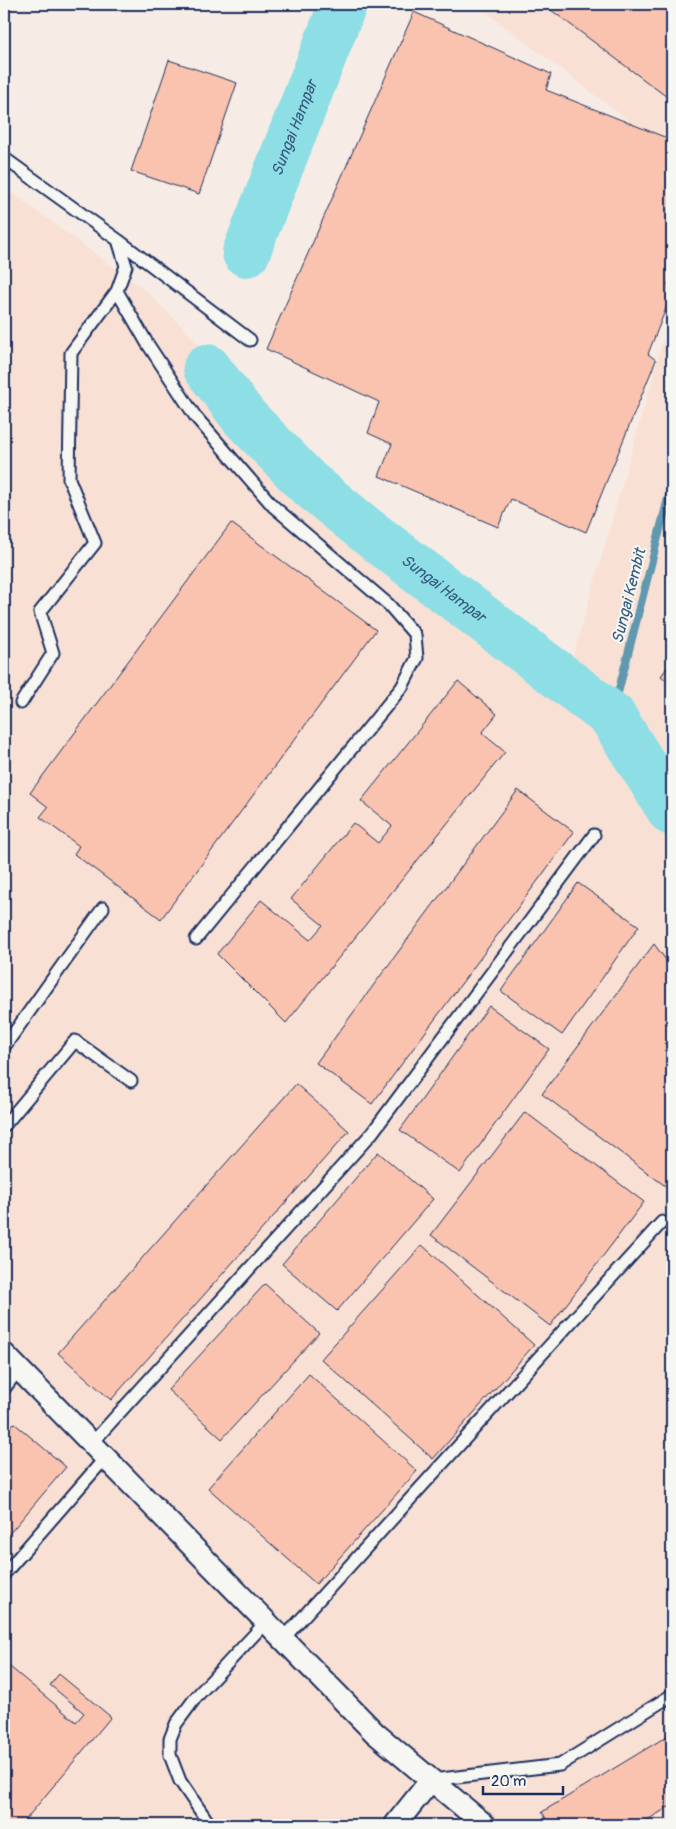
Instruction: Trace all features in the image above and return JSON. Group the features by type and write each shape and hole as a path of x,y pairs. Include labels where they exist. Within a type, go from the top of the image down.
{"street":[{"path":"4,1354 375,1733 485,1825"},
{"path":"395,1825 431,1780"}],"lane":[{"path":"4,158 118,240 250,340"},
{"path":"21,703 53,653 40,612 95,543 69,479 71,353 117,291 126,266 118,240"},
{"path":"117,291 147,343 201,424 273,506 388,605 415,635 417,658 402,687 196,939"},
{"path":"4,1574 99,1450 372,1133 594,835"},
{"path":"4,1047 103,908"},
{"path":"4,1126 74,1041 131,1081"},
{"path":"283,1639 662,1222"},
{"path":"4,1389 19,1369"},
{"path":"210,1825 180,1781 170,1755 170,1739 176,1724 196,1697 266,1622"},
{"path":"431,1780 560,1765 672,1695"}],"shaded area":[{"path":"475,4 672,4 672,154"},
{"path":"4,187 146,291 332,476 572,660 672,309 672,1825 4,1825"}],"building":[{"path":"543,4 672,4 672,90 667,97"},
{"path":"414,12 551,74 546,90 672,140 672,273 668,285 672,286 672,293 648,354 656,360 586,532 511,499 498,527 379,476 392,444 368,433 379,402 266,349"},
{"path":"169,60 237,83 199,194 131,171"},
{"path":"231,523 376,630 161,919 74,854 79,846 40,817 48,807 30,793"},
{"path":"672,661 672,685 661,676"},
{"path":"458,681 497,714 482,733 505,752 286,1023 217,954 261,900 310,940 323,925 291,899 353,823 378,843 392,826 361,801"},
{"path":"518,790 574,832 372,1104 316,1063"},
{"path":"578,883 639,926 562,1035 501,991"},
{"path":"654,944 672,968 672,1191 542,1094"},
{"path":"489,1006 549,1049 460,1173 400,1130"},
{"path":"296,1084 349,1131 111,1400 58,1353"},
{"path":"525,1112 644,1202 550,1326 431,1235"},
{"path":"378,1152 433,1199 337,1311 282,1264"},
{"path":"422,1245 534,1345 433,1459 321,1359"},
{"path":"265,1284 319,1333 222,1439 168,1390"},
{"path":"309,1374 417,1471 316,1584 208,1488"},
{"path":"14,1423 66,1467 4,1540 4,1434"},
{"path":"4,1662 76,1722 84,1713 50,1685 59,1674 111,1717 21,1825 4,1825"},
{"path":"669,1735 672,1741 672,1805 639,1825 550,1825 542,1812"}],"waterway":[{"name":"Sungai Hampar","path":"246,253 343,4"},
{"name":"Sungai Hampar","path":"207,368 244,417 307,482 367,531 612,716 672,812"},
{"name":"Sungai Kembit","path":"612,716 672,483"}]}
